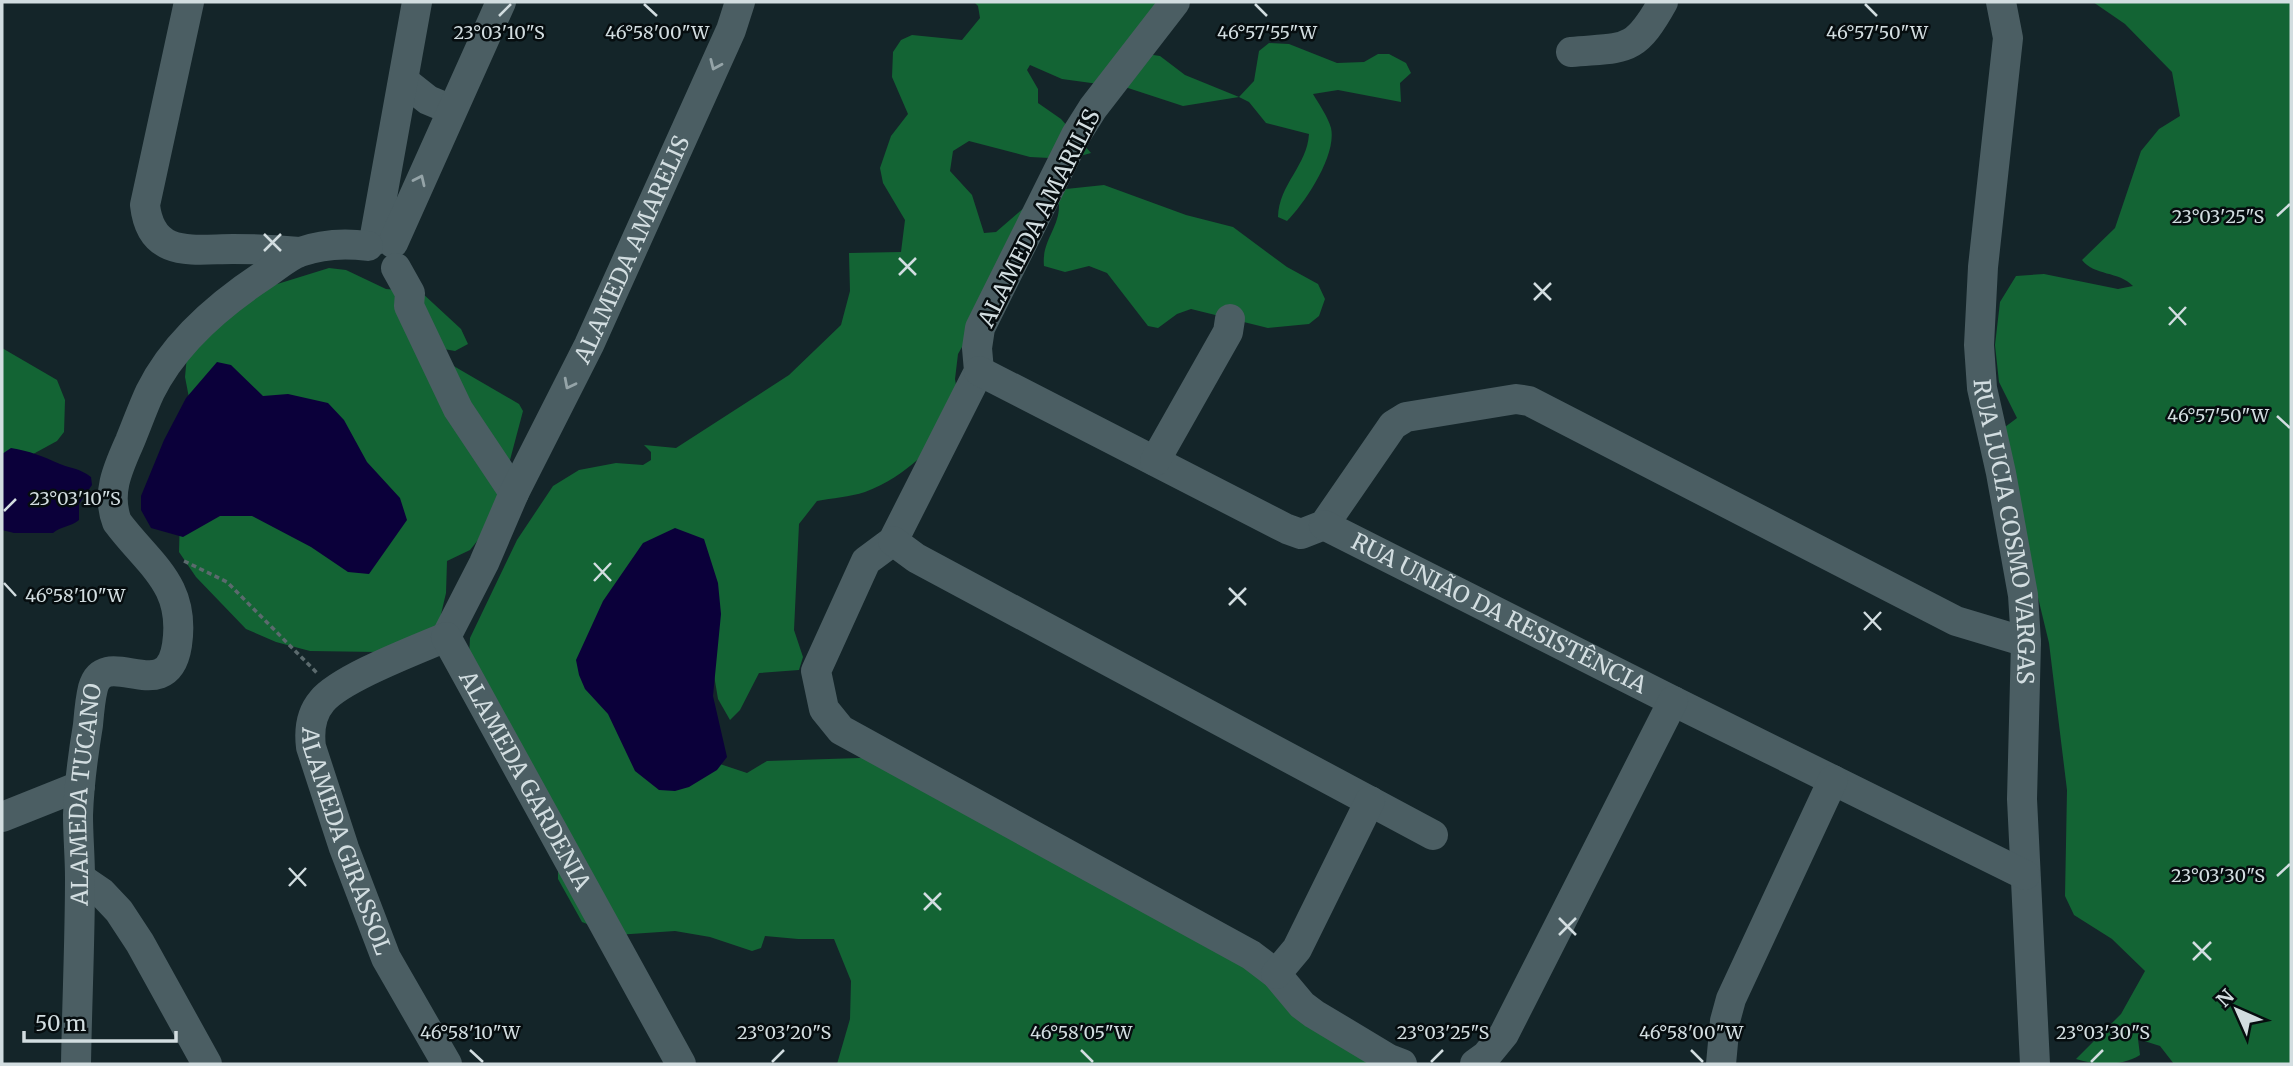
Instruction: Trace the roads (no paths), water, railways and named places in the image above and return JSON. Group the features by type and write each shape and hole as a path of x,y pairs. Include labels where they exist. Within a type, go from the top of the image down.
{"street":[{"path":"189,2 145,205 153,234 168,245 185,251 311,250"},
{"path":"417,2 380,256 410,293 409,306 458,409 514,493 484,563 446,636"},
{"path":"380,256 453,110 501,2"},
{"name":"ALAMEDA AMARELIS","path":"514,493 589,345 731,30 740,2"},
{"name":"ALAMEDA AMARILIS","path":"1175,2 1093,107 1076,135 980,328 977,348 979,371 893,541 866,561 816,671 824,709 841,730 1251,955 1276,974"},
{"path":"1571,52 1622,48 1637,40 1649,27 1663,2"},
{"name":"RUA LUCIA COSMO VARGAS","path":"2001,2 2008,38 1983,267 1979,345 1982,388 2024,595 2026,642 2022,799 2035,1064"},
{"path":"404,81 428,100 453,110"},
{"name":"ALAMEDA TUCANO","path":"76,1064 80,878 78,812 93,687 97,679 117,670 155,677 168,667 177,646 177,612 167,580 117,522 112,494 116,474 151,390 175,353 204,322 242,289 311,250 343,243 380,256"},
{"path":"1155,461 1228,332 1230,319"},
{"path":"979,371 1301,534 1324,524 1393,425 1406,417 1516,399 1529,401 1956,621 2026,642"},
{"name":"RUA UNIÃO DA RESISTÊNCIA","path":"1324,524 2025,875"},
{"path":"893,541 916,558 1433,835"},
{"name":"ALAMEDA GIRASSOL","path":"446,636 335,690 322,701 313,715 310,731 311,747 344,848 386,958 447,1064"},
{"name":"ALAMEDA GARDENIA","path":"446,636 681,1064"},
{"path":"1475,1064 1486,1056 1504,1034 1673,701"},
{"path":"1721,1064 1725,1021 1731,999 1833,780"},
{"path":"2,817 80,786"},
{"path":"1370,801 1297,949 1276,974 1308,1010 1396,1061"},
{"path":"80,878 102,892 119,911 140,943 207,1064"}]}
